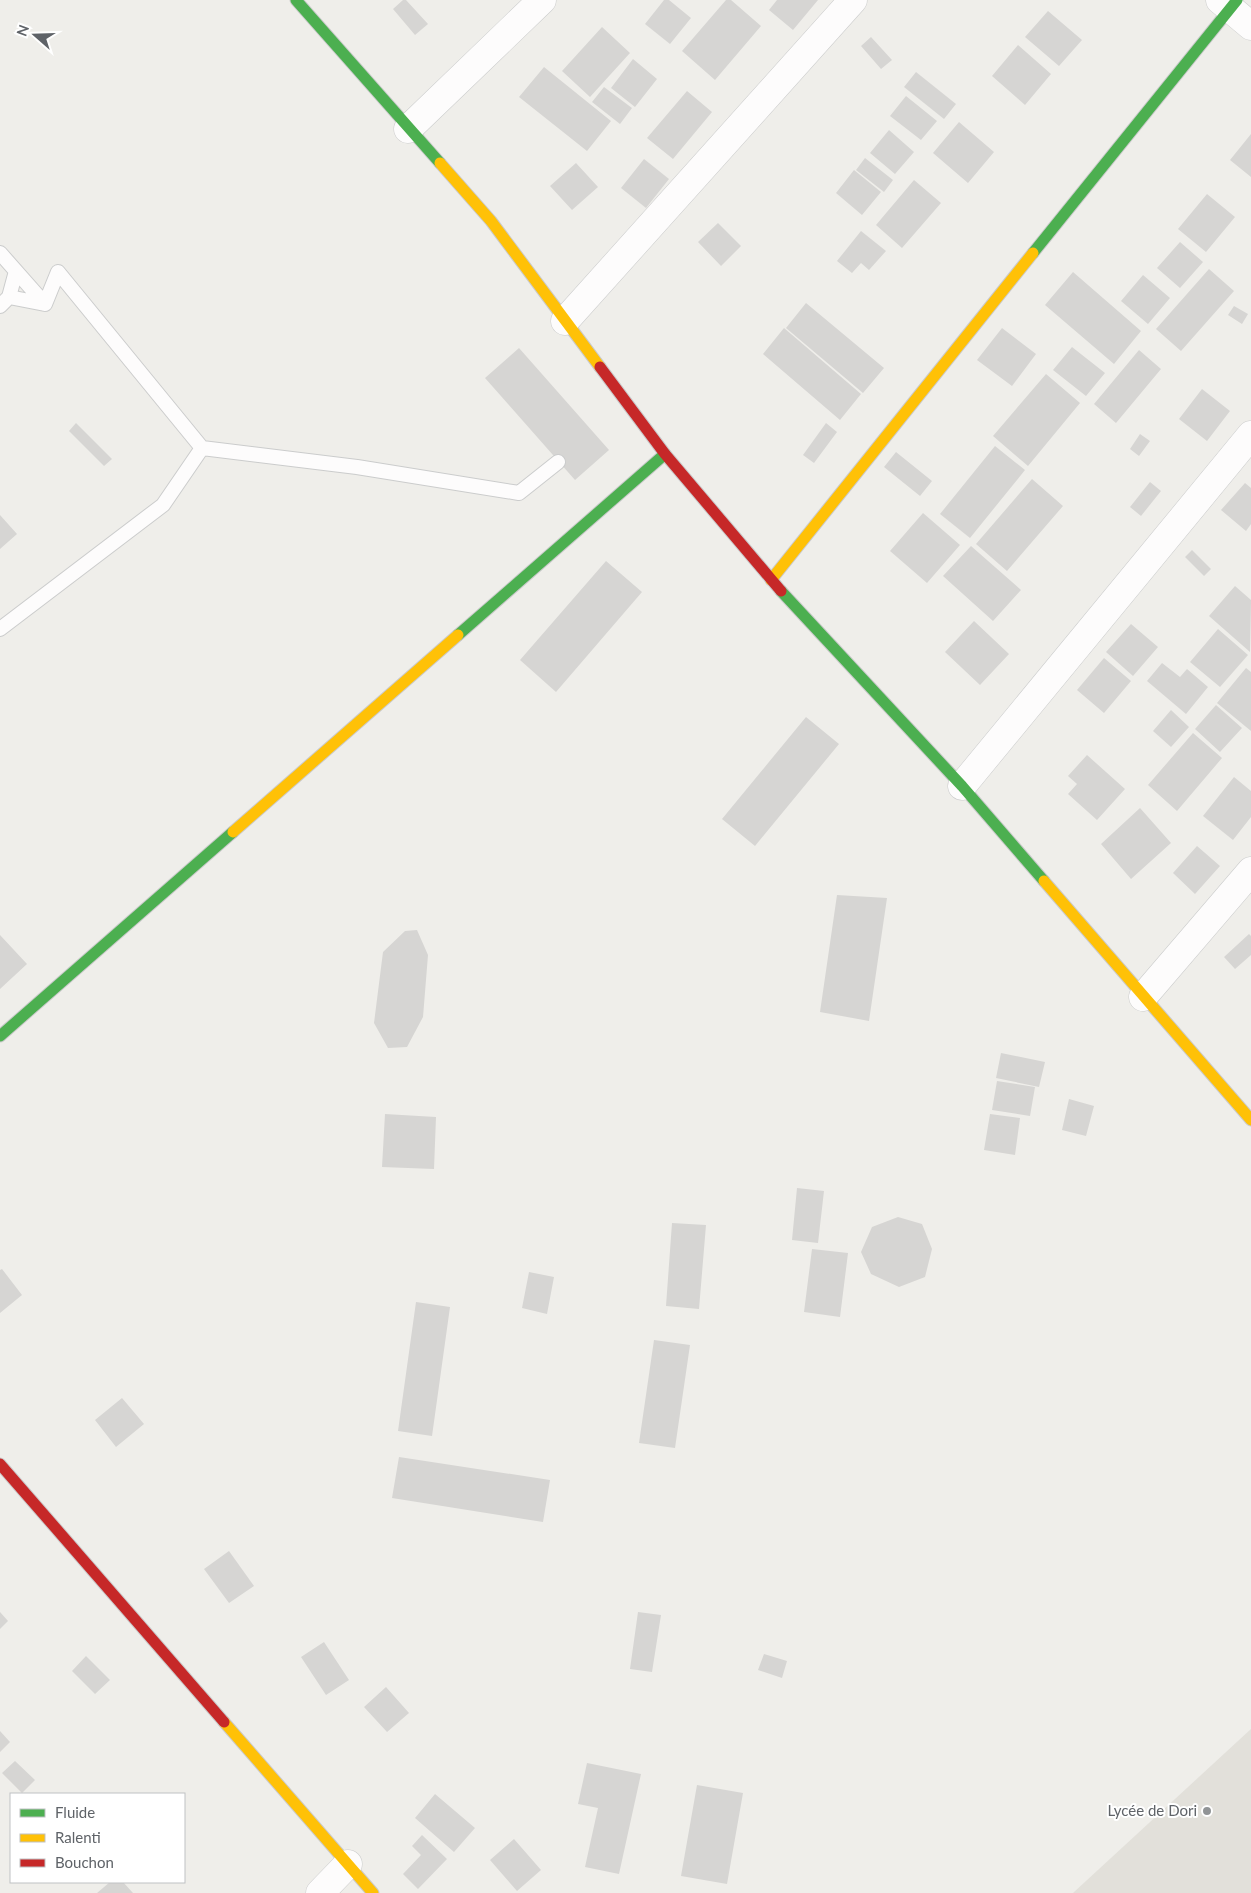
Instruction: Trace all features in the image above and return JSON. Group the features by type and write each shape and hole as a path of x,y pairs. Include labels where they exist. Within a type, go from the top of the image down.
{"street":[{"path":"296,0 491,221 665,454 771,580 962,786 1251,1120"},
{"path":"408,129 542,0"},
{"path":"565,321 853,0"},
{"path":"771,580 1229,3 1251,26"},
{"path":"962,786 1251,435"},
{"path":"0,1036 665,454"},
{"path":"1143,997 1251,871"},
{"path":"0,1464 372,1893"},
{"path":"320,1893 348,1864"}],"lane":[{"path":"0,253 45,304"},
{"path":"16,271 5,302 45,304"},
{"path":"45,304 58,272 202,448 356,467 408,477 519,493 558,462"},
{"path":"0,630 163,505 202,448"}],"shaded area":[{"name":"Lycée de Dori","path":"1251,1729 1251,1893 1073,1893"}],"building":[{"path":"403,0 406,0 428,24 415,35 393,9"},
{"path":"664,0 669,0 691,18 670,44 645,24"},
{"path":"726,0 731,0 761,26 715,80 682,51"},
{"path":"777,0 818,0 793,30 769,10"},
{"path":"1048,11 1082,40 1059,66 1025,37"},
{"path":"602,27 630,53 590,97 562,71"},
{"path":"871,37 892,60 881,69 861,46"},
{"path":"1018,45 1051,74 1025,105 992,76"},
{"path":"633,59 657,79 635,107 611,88"},
{"path":"544,67 611,121 587,151 519,97"},
{"path":"916,72 956,104 944,119 904,87"},
{"path":"604,87 632,108 620,124 592,102"},
{"path":"687,91 712,112 673,159 647,138"},
{"path":"906,96 937,121 921,140 890,116"},
{"path":"959,122 994,152 968,183 933,153"},
{"path":"889,130 914,152 895,174 870,153"},
{"path":"1251,134 1251,177 1230,160"},
{"path":"865,158 893,180 884,192 856,170"},
{"path":"644,159 669,179 646,208 621,188"},
{"path":"576,163 598,187 572,210 550,186"},
{"path":"854,170 881,192 862,215 836,193"},
{"path":"914,180 941,203 902,248 876,225"},
{"path":"1207,194 1235,217 1206,252 1178,229"},
{"path":"718,223 741,246 721,266 698,242"},
{"path":"861,231 886,251 869,270 861,263 852,273 837,261"},
{"path":"1180,242 1203,262 1180,288 1157,268"},
{"path":"1209,269 1234,291 1181,351 1156,329"},
{"path":"1073,272 1141,331 1114,364 1045,305"},
{"path":"1143,275 1170,298 1148,324 1121,301"},
{"path":"806,303 884,368 863,393 786,328"},
{"path":"1234,306 1248,314 1242,324 1228,315"},
{"path":"784,328 861,394 840,420 763,354"},
{"path":"1002,328 1036,354 1012,386 977,360"},
{"path":"1072,347 1105,373 1086,396 1053,370"},
{"path":"519,348 609,450 575,480 485,378"},
{"path":"1139,350 1161,369 1116,423 1094,404"},
{"path":"1046,374 1080,403 1028,466 993,436"},
{"path":"1202,389 1230,411 1207,441 1179,419"},
{"path":"76,423 112,459 104,466 69,431"},
{"path":"826,423 837,432 814,463 803,455"},
{"path":"1140,434 1150,441 1139,456 1130,449"},
{"path":"995,446 1025,470 970,538 940,514"},
{"path":"896,452 932,481 920,496 884,467"},
{"path":"1032,479 1063,506 1007,571 976,544"},
{"path":"1150,482 1161,491 1141,516 1130,507"},
{"path":"1245,483 1251,488 1251,524 1246,531 1221,510"},
{"path":"923,513 960,545 927,583 890,551"},
{"path":"0,515 17,534 0,549"},
{"path":"971,546 1021,590 993,621 943,576"},
{"path":"1192,550 1211,569 1204,576 1185,557"},
{"path":"606,561 642,592 556,692 520,660"},
{"path":"1235,586 1251,600 1250,652 1209,616"},
{"path":"974,621 1009,654 980,685 945,652"},
{"path":"1131,624 1158,647 1133,676 1106,652"},
{"path":"1218,629 1248,655 1220,687 1190,662"},
{"path":"1104,658 1131,681 1104,713 1077,690"},
{"path":"1162,663 1180,677 1187,669 1208,687 1186,714 1147,681"},
{"path":"1246,668 1251,672 1251,731 1217,703"},
{"path":"1216,705 1242,728 1220,752 1195,729"},
{"path":"1171,710 1189,727 1171,747 1153,731"},
{"path":"806,717 839,744 755,846 722,819"},
{"path":"1193,733 1222,758 1177,811 1148,785"},
{"path":"1087,755 1125,789 1097,820 1068,794 1077,784 1068,776"},
{"path":"1234,777 1251,791 1251,817 1233,840 1203,816"},
{"path":"1140,808 1171,843 1131,879 1101,844"},
{"path":"1197,846 1220,866 1195,894 1173,873"},
{"path":"837,895 887,898 869,1021 820,1012"},
{"path":"417,930 428,955 423,1017 407,1047 388,1048 374,1023 383,952 405,931"},
{"path":"1249,934 1251,936 1251,955 1235,969 1224,957"},
{"path":"0,935 27,964 0,989"},
{"path":"1001,1053 1045,1062 1039,1087 996,1078"},
{"path":"997,1081 1035,1087 1030,1116 992,1110"},
{"path":"1069,1099 1094,1106 1086,1136 1062,1130"},
{"path":"385,1114 436,1117 434,1169 382,1167"},
{"path":"990,1114 1020,1118 1015,1155 984,1150"},
{"path":"797,1188 824,1191 818,1243 792,1240"},
{"path":"898,1217 922,1224 932,1249 925,1277 899,1287 871,1274 861,1252 872,1227"},
{"path":"672,1223 706,1225 699,1309 666,1306"},
{"path":"812,1249 848,1253 840,1317 804,1312"},
{"path":"2,1269 22,1295 0,1313 0,1270"},
{"path":"529,1272 554,1277 547,1314 522,1308"},
{"path":"416,1302 450,1307 432,1436 398,1431"},
{"path":"654,1340 690,1345 675,1448 639,1443"},
{"path":"122,1398 144,1424 116,1447 95,1420"},
{"path":"399,1457 550,1480 543,1522 392,1498"},
{"path":"229,1551 254,1586 229,1603 204,1569"},
{"path":"0,1612 8,1621 0,1629"},
{"path":"638,1612 661,1615 652,1672 630,1669"},
{"path":"324,1642 349,1680 326,1695 301,1657"},
{"path":"764,1654 787,1661 782,1678 758,1670"},
{"path":"86,1656 110,1680 95,1694 72,1671"},
{"path":"386,1687 409,1713 387,1732 364,1707"},
{"path":"0,1731 10,1742 0,1752"},
{"path":"15,1761 35,1780 22,1793 2,1773"},
{"path":"587,1763 641,1774 619,1874 585,1867 598,1808 578,1804"},
{"path":"697,1785 743,1793 727,1884 681,1876"},
{"path":"435,1794 475,1828 454,1852 415,1818"},
{"path":"422,1835 447,1859 418,1889 403,1874 421,1855 412,1846"},
{"path":"514,1839 541,1870 517,1891 490,1860"},
{"path":"109,1883 124,1883 133,1893 97,1893"}],"traffic: fast":[{"path":"296,0 440,163"},
{"path":"1033,253 1237,0"},
{"path":"458,635 665,454"},
{"path":"781,591 962,786 1044,881"},
{"path":"0,1036 233,832"}],"traffic: slow":[{"path":"440,163 491,221 600,367"},
{"path":"771,580 1033,253"},
{"path":"233,832 458,635"},
{"path":"1044,881 1251,1120"},
{"path":"224,1722 373,1893"}],"traffic: jam":[{"path":"600,367 665,454 781,591"},
{"path":"0,1464 224,1722"}],"place":[{"name":"Lycée de Dori","path":"1207,1811"}]}
